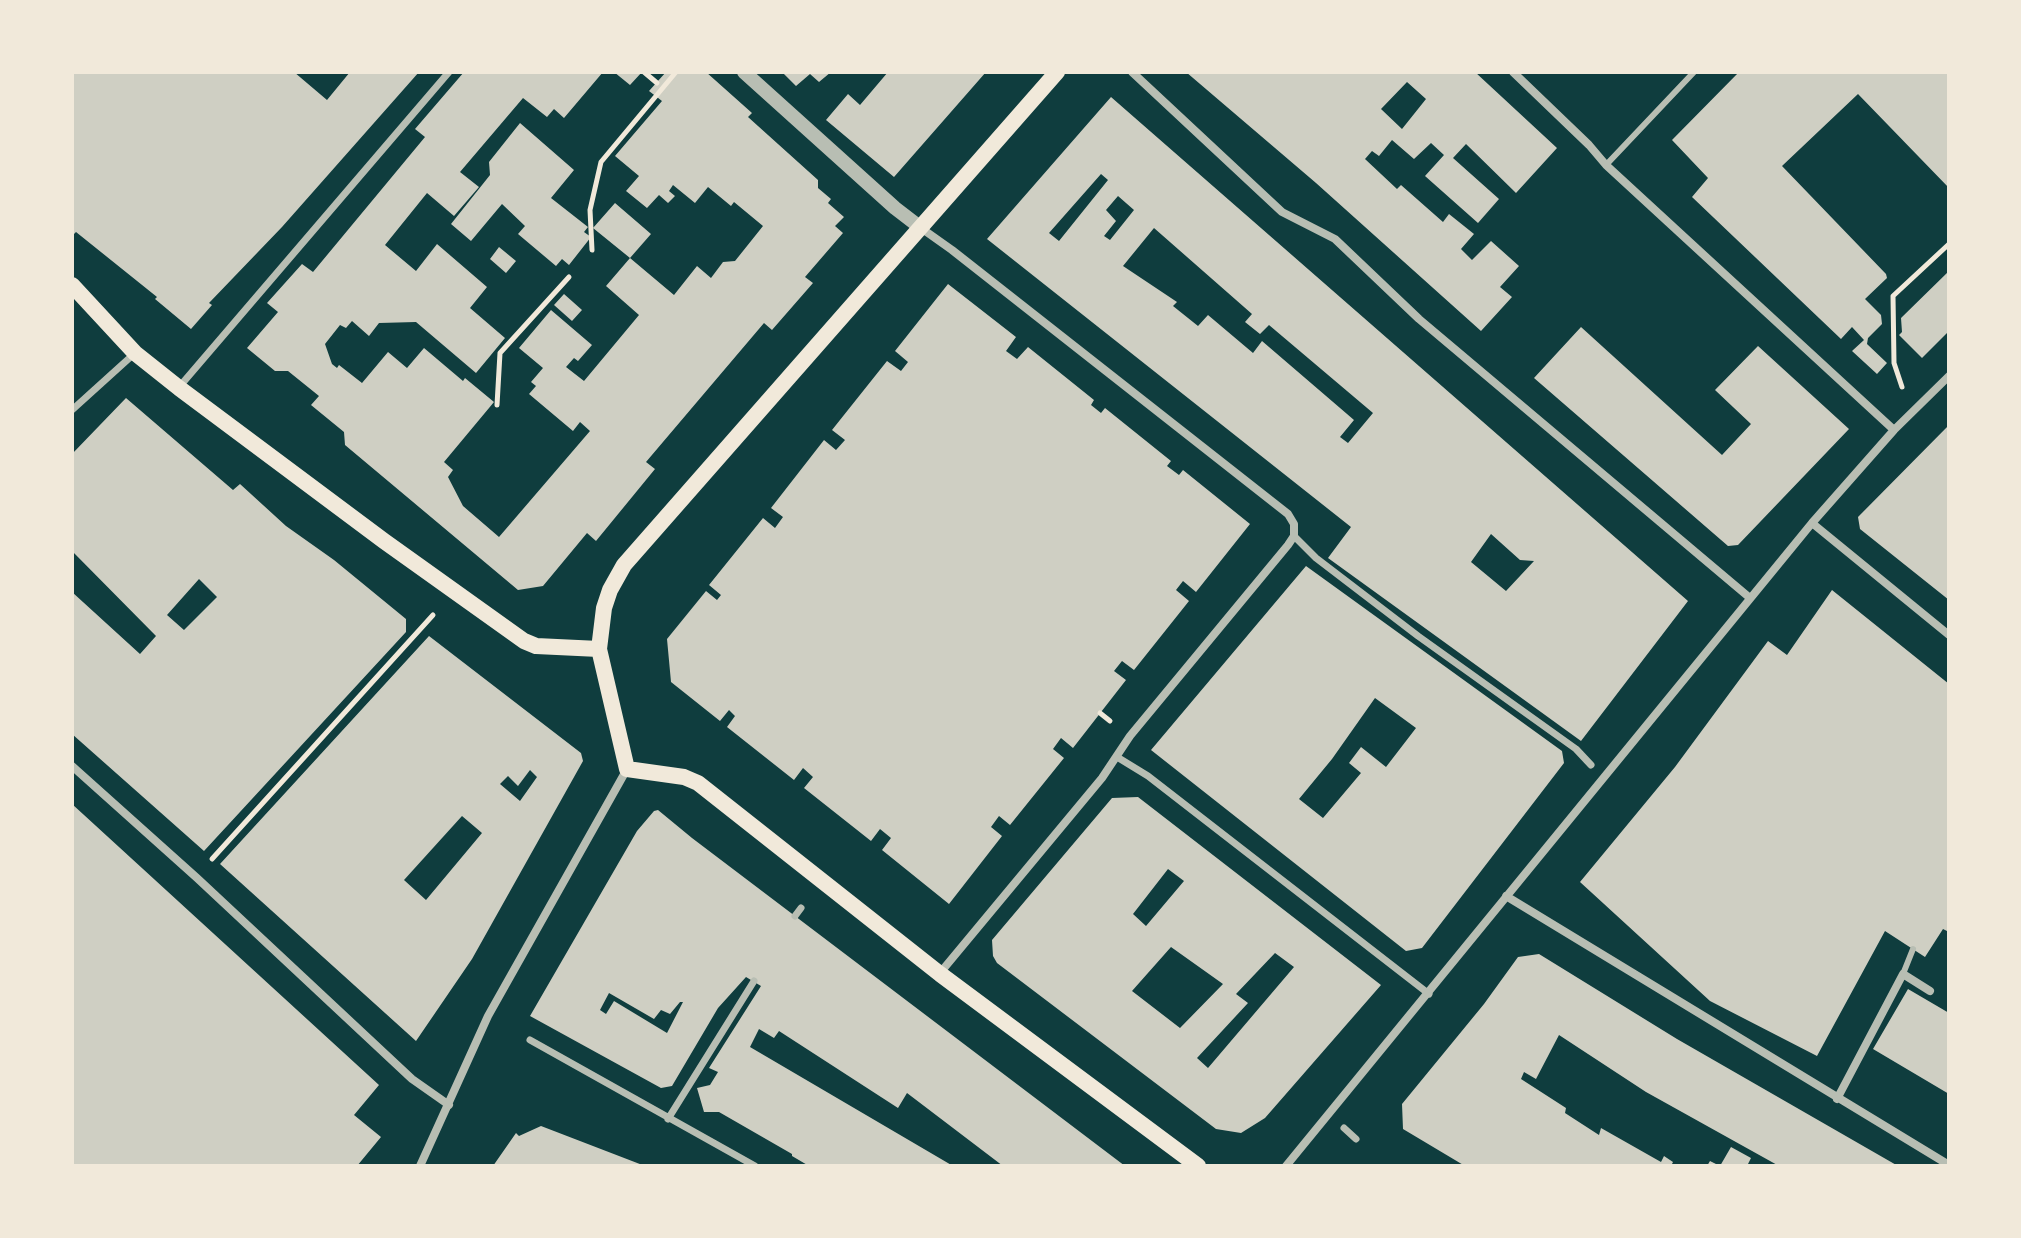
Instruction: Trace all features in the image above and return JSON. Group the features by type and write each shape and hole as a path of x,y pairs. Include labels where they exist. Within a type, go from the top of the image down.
{"main road":[{"path":"1057,72 624,565 604,608 599,649 627,769 684,777 698,783 940,974 1198,1166"},
{"path":"72,285 135,353 179,388 524,641 550,647 599,649"}],"street":[{"path":"179,388 449,72"},
{"path":"744,72 895,208 1288,514 1294,524 1294,536 1130,736 1102,778 940,974"},
{"path":"1132,72 1282,212 1335,239 1419,319 1750,598"},
{"path":"1513,72 1606,165 1894,430"},
{"path":"72,410 135,353"},
{"path":"1286,1166 1812,523 1894,430 1949,376"},
{"path":"1812,523 1949,635"},
{"path":"1294,536 1316,558 1418,636 1576,749 1591,765"},
{"path":"1117,757 1160,785 1429,994"},
{"path":"72,766 412,1079 449,1105"},
{"path":"420,1166 488,1016 627,769"},
{"path":"1506,896 1949,1165"},
{"path":"795,916 801,908"},
{"path":"1837,1099 1903,974 1930,991"},
{"path":"668,1119 754,981"},
{"path":"530,1040 755,1166"},
{"path":"1344,1128 1356,1139"}],"lane":[{"path":"1606,165 1694,72"},
{"path":"1903,974 1913,949"}],"path":[{"path":"644,72 657,83"},
{"path":"592,250 590,210 601,162 676,72"},
{"path":"1910,414 1894,363 1893,296 1949,244"},
{"path":"497,405 500,353 569,277"},
{"path":"197,878 434,614"}],"building":[{"path":"72,72 294,72 327,100 350,72 419,72 282,227 209,303 212,305 191,329 155,299 157,297 76,232 72,232"},
{"path":"464,72 603,72 564,118 554,109 547,117 523,98 460,172 479,187 454,216 427,193 385,245 416,271 437,244 487,287 470,308 505,338 476,373 416,322 379,323 369,336 352,321 346,328 340,325 325,344 332,364 337,368 339,365 362,383 388,352 407,368 424,348 494,402 444,462 453,470 448,477 463,506 499,537 590,431 580,422 573,431 529,394 536,386 531,382 543,368 519,348 551,310 592,345 578,361 574,358 566,367 584,381 639,315 606,286 630,258 674,295 697,266 711,278 723,262 735,261 763,226 734,202 731,206 708,187 695,203 673,185 669,191 675,196 668,203 659,195 647,208 626,191 639,176 615,156 662,101 649,91 666,72 706,72 752,113 748,117 818,180 818,188 831,199 828,203 844,217 835,226 843,233 805,277 813,283 772,330 764,323 646,462 655,469 596,541 587,533 543,586 518,590 345,445 344,432 311,405 319,396 288,371 275,371 247,348 278,312 267,303 302,264 313,272 425,137 415,129"},
{"path":"614,72 642,72 630,85"},
{"path":"782,72 831,72 819,82 810,74 796,86"},
{"path":"888,72 986,72 894,177 826,120 848,94 860,105"},
{"path":"1186,72 1475,72 1557,148 1516,193 1466,144 1453,158 1499,199 1478,223 1425,176 1444,155 1431,143 1414,159 1392,140 1379,156 1372,151 1365,159 1397,189 1401,185 1443,222 1449,214 1474,234 1461,249 1472,260 1491,241 1519,266 1500,287 1512,297 1481,331","holes":["1407,82 1426,99 1402,129 1381,109"]},
{"path":"1739,72 1949,72 1949,188 1858,94 1782,166 1886,274 1887,278 1865,299 1881,315 1882,324 1868,338 1867,344 1887,363 1877,374 1852,351 1864,340 1852,327 1841,339 1692,197 1708,178 1672,140"},
{"path":"1111,97 1688,601 1581,741 1328,558 1351,527 987,239","holes":["1101,174 1108,180 1059,241 1049,233","1118,196 1134,210 1110,240 1104,236 1116,221 1106,210","1154,228 1252,314 1245,322 1260,334 1269,325 1373,413 1348,443 1340,437 1354,420 1262,341 1253,353 1208,315 1198,326 1173,306 1177,302 1123,266","1491,534 1520,560 1534,561 1506,591 1471,562"]},
{"path":"520,123 574,170 551,198 588,227 584,232 591,237 569,265 562,259 556,266 518,234 525,226 502,204 471,241 451,224 490,175 489,162"},
{"path":"615,203 651,234 630,258 593,228"},
{"path":"499,247 516,261 506,273 490,259"},
{"path":"1949,271 1949,331 1922,358 1899,335 1902,332 1901,318"},
{"path":"948,284 1016,337 1006,351 1017,359 1028,347 1094,400 1091,405 1101,413 1105,408 1171,461 1167,466 1179,475 1183,470 1250,524 1196,592 1183,581 1176,590 1189,601 1134,670 1122,661 1114,671 1126,680 1073,748 1061,738 1053,749 1064,758 1010,825 999,816 991,827 1002,836 949,904 882,850 891,838 880,829 871,841 804,788 813,777 803,768 794,780 727,727 735,716 729,710 720,721 671,682 667,639 706,591 717,600 721,595 709,585 763,518 775,528 783,517 771,508 824,440 836,450 845,440 832,430 887,361 901,371 908,362 895,351"},
{"path":"564,294 582,310 572,321 554,305"},
{"path":"1581,327 1722,455 1751,424 1715,390 1758,346 1849,429 1738,545 1728,546 1534,378"},
{"path":"126,398 233,490 240,484 286,526 334,560 406,619 406,632 204,851 72,734 72,592 140,654 156,636 72,551 72,454","holes":["199,579 217,597 184,630 167,615"]},
{"path":"1949,425 1949,600 1860,529 1858,517"},
{"path":"1306,566 1562,751 1564,763 1422,948 1406,951 1151,750","holes":["1375,698 1416,728 1386,767 1361,747 1349,763 1361,773 1323,818 1299,799"]},
{"path":"1832,590 1949,684 1949,932 1943,929 1925,957 1885,931 1817,1056 1710,1001 1580,882 1675,767 1768,641 1787,655"},
{"path":"429,636 581,753 583,761 472,959 416,1041 220,864","holes":["530,770 537,777 520,801 500,784 508,776 518,786","462,816 482,833 426,900 404,880"]},
{"path":"1138,797 1381,985 1265,1118 1241,1133 1216,1129 997,963 993,956 992,940 1112,798","holes":["1168,869 1184,881 1146,926 1133,914","1171,947 1223,984 1180,1028 1132,991","1275,953 1294,967 1208,1068 1197,1058 1248,1003 1236,994"]},
{"path":"72,804 379,1085 354,1115 381,1137 357,1166 72,1166"},
{"path":"658,810 1125,1166 1003,1166 907,1093 898,1108 779,1031 774,1038 759,1029 750,1047 953,1166 809,1166 719,1112 704,1112 697,1088 710,1085 718,1072 709,1068 761,986 746,977 718,1008 672,1086 661,1088 530,1016 637,831","holes":["609,993 654,1019 661,1010 670,1014 683,1002 667,1033 614,1001 606,1014 600,1010"]},
{"path":"1539,954 1677,1039 1898,1166 1779,1166 1646,1092 1559,1035 1536,1079 1524,1072 1521,1079 1566,1108 1565,1113 1599,1135 1601,1128 1661,1162 1664,1156 1673,1162 1671,1166 1465,1166 1403,1129 1402,1104 1484,1004 1518,957"},
{"path":"1908,989 1949,1013 1949,1094 1873,1049"},
{"path":"541,1126 645,1166 493,1166 516,1133 519,1136"},
{"path":"1731,1147 1751,1158 1747,1166 1720,1166"}]}
